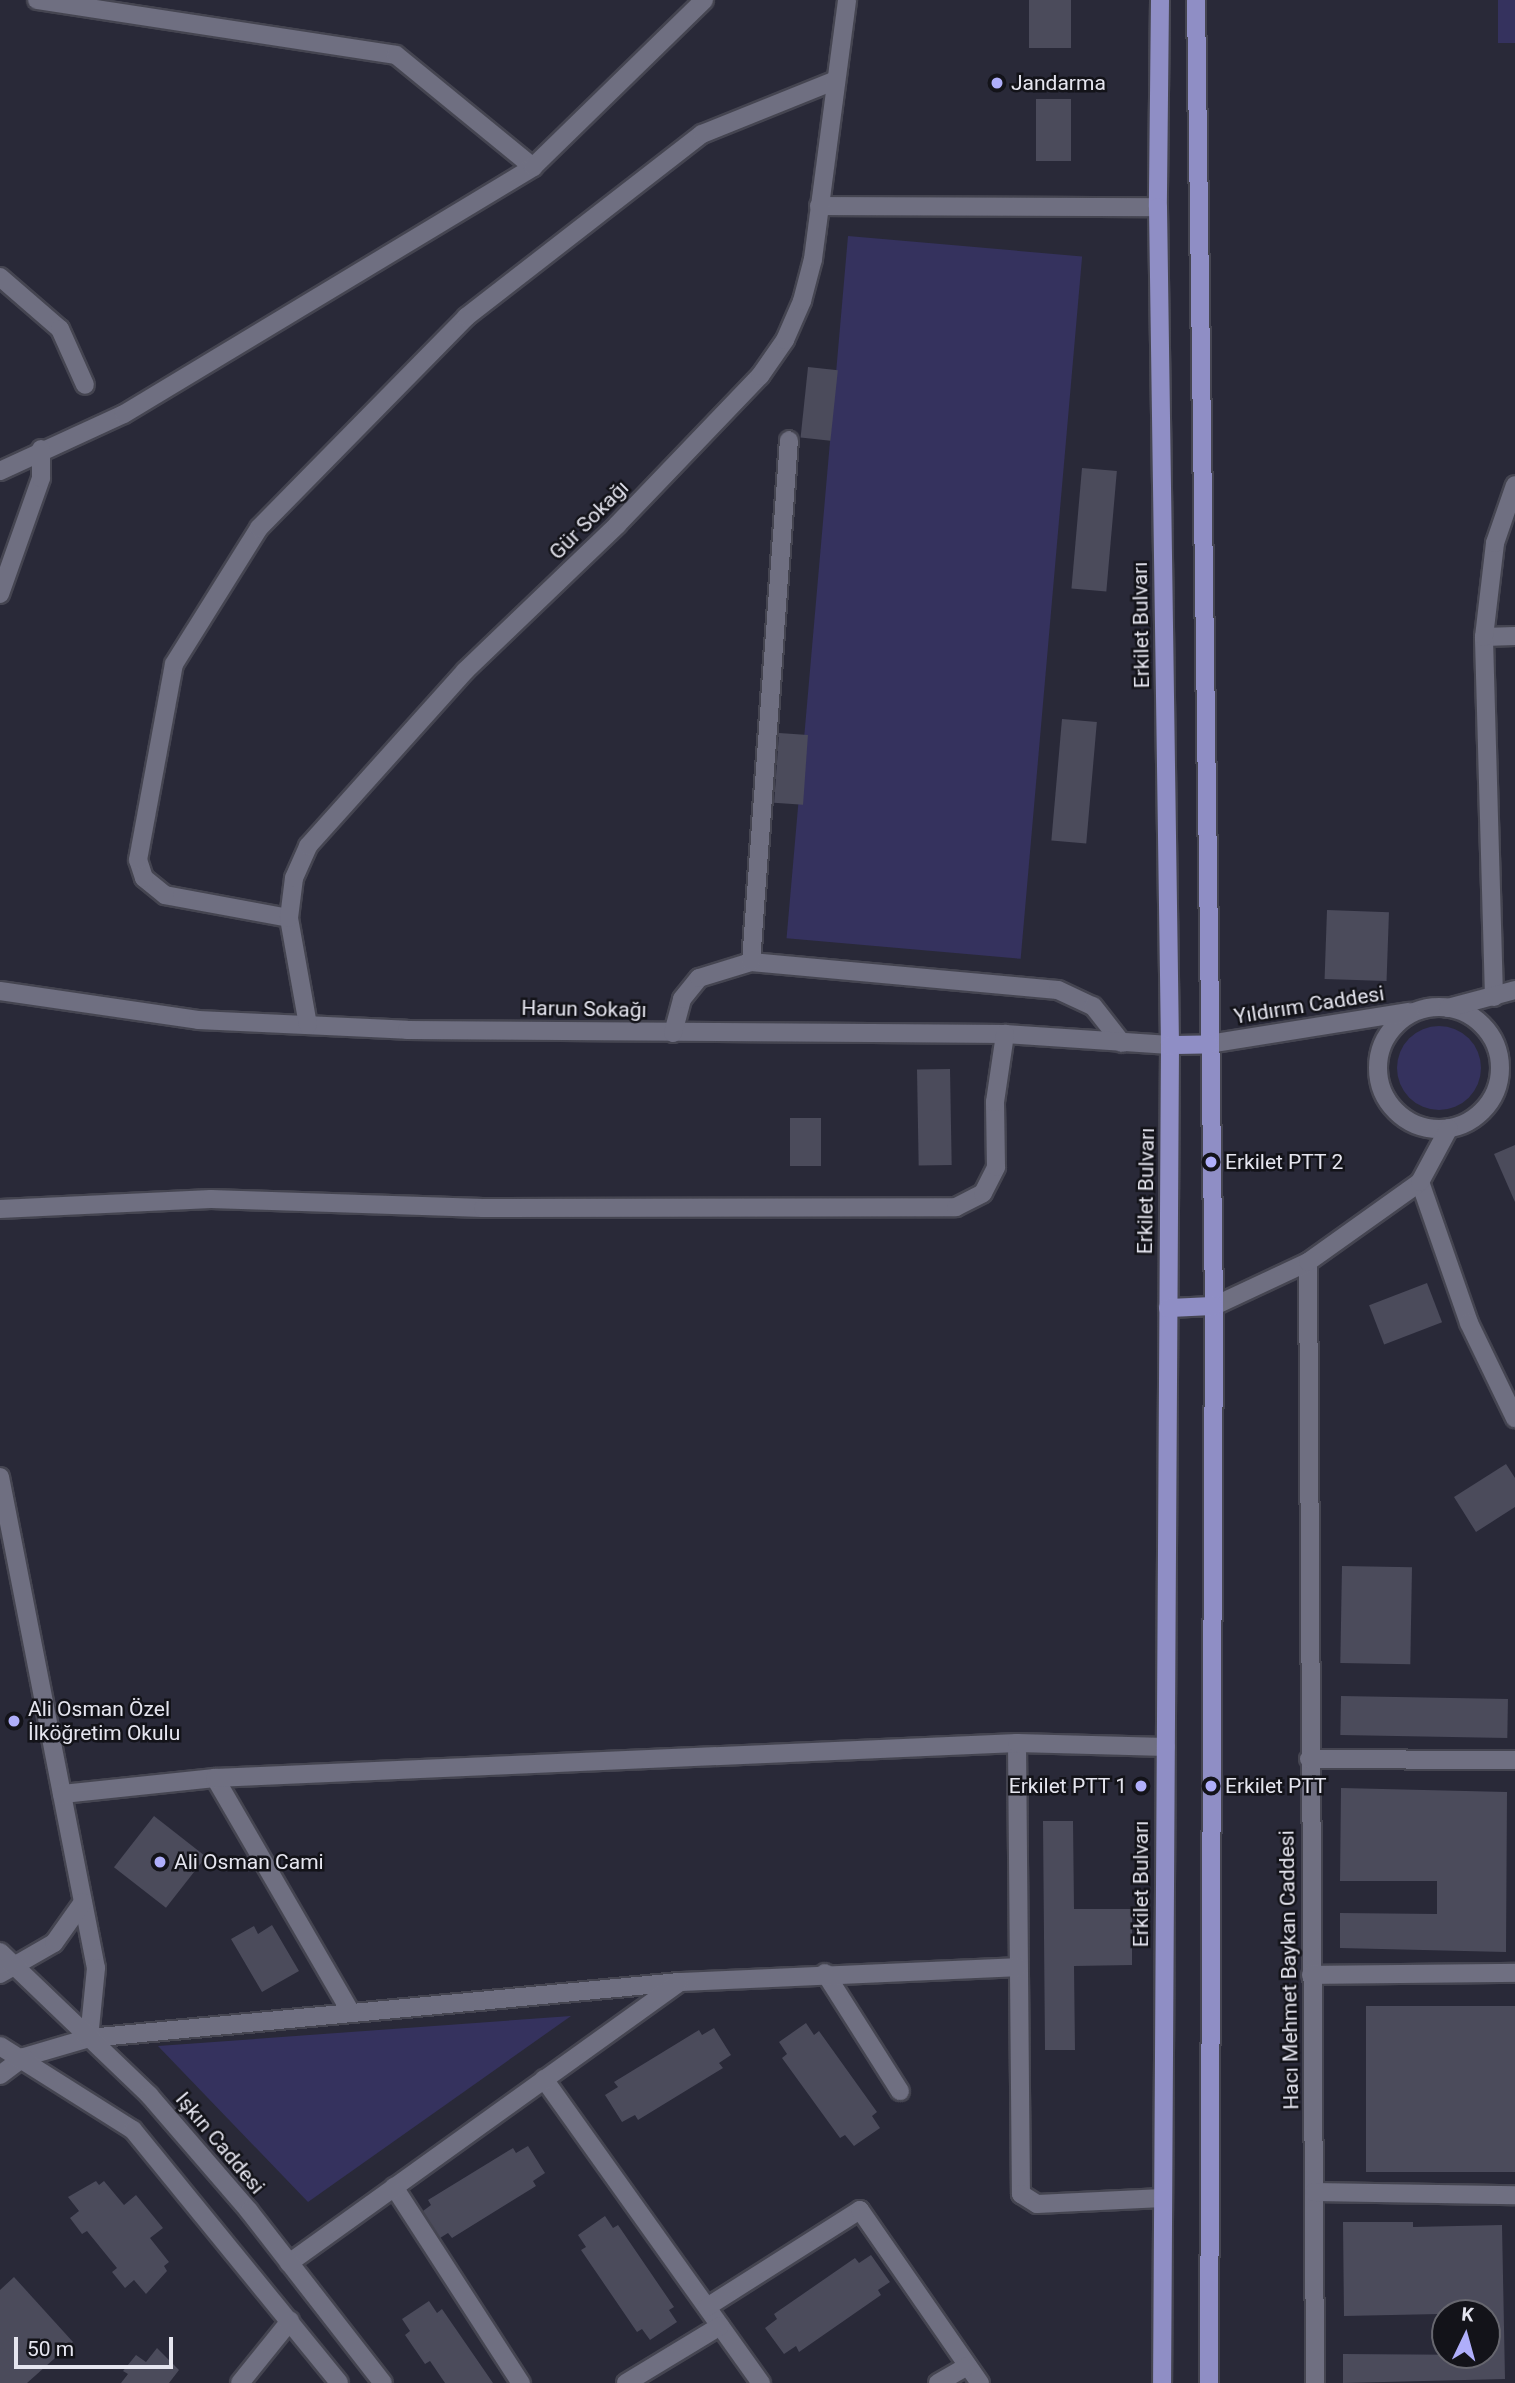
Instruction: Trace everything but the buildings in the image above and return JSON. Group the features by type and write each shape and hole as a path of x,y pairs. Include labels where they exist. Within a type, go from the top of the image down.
{"main road":[{"name":"Erkilet Bulvarı","path":"1160,0 1158,207 1170,1045 1162,2383"},
{"path":"1196,0 1214,1306 1209,2383"},
{"path":"1170,1045 1209,1044"},
{"path":"1168,1308 1214,1306"}],"street":[{"path":"37,0 396,55 533,167"},
{"path":"0,471 41,449 124,414 533,167 704,0"},
{"name":"Gür Sokağı","path":"308,1025 293,964 289,918 294,878 308,846 466,671 617,525 773,359 803,301 847,0"},
{"path":"289,918 165,895 144,878 138,860 174,664 259,527 466,317 637,184 702,134 836,80"},
{"path":"819,206 1158,207"},
{"path":"0,277 60,329 85,385"},
{"path":"751,962 789,440"},
{"path":"0,594 39,487 41,449"},
{"path":"1494,997 1484,637 1495,543 1515,485"},
{"path":"1484,637 1515,636"},
{"path":"673,1033 682,999 699,978 751,962 1058,990 1093,1006 1122,1043"},
{"path":"1515,990 1448,1008 1416,1011 1396,1024 1382,1045 1380,1084 1403,1117 1425,1127 1450,1128 1479,1114 1493,1094 1515,1079"},
{"name":"Harun Sokağı","path":"0,991 198,1020 673,1033 1005,1034 1170,1045"},
{"path":"1448,1008 1471,1016 1493,1040 1500,1063 1493,1094"},
{"name":"Yıldırım Caddesi","path":"1209,1044 1416,1011"},
{"path":"0,1209 211,1199 483,1208 956,1207 983,1193 996,1167 995,1102 1005,1034"},
{"path":"1214,1306 1308,1262 1420,1182 1450,1128"},
{"path":"1420,1182 1469,1323 1512,1406"},
{"name":"Hacı Mehmet Baykan Caddesi","path":"1308,1262 1309,1759 1315,2383"},
{"path":"0,1477 96,1968 89,2038"},
{"path":"1017,1743 1021,2194 1037,2204 1163,2199"},
{"path":"62,1794 215,1778 1017,1743 1166,1747"},
{"path":"1309,1759 1515,1760"},
{"path":"215,1778 350,2011"},
{"path":"7,1969 54,1943 83,1902"},
{"name":"Işkın Caddesi","path":"0,1952 7,1969 126,2070 186,2136 383,2383"},
{"path":"0,2075 24,2057 89,2038 350,2011 679,1982 825,1973 1018,1967"},
{"path":"825,1973 900,2091"},
{"path":"1311,1975 1515,1973"},
{"path":"289,2263 679,1982"},
{"path":"0,2046 24,2057 133,2130 340,2383"},
{"path":"544,2079 761,2383"},
{"path":"394,2187 521,2383"},
{"path":"1314,2192 1515,2195"},
{"path":"707,2307 860,2210 980,2383"},
{"path":"240,2383 290,2321"},
{"path":"626,2383 720,2326"},
{"path":"938,2383 968,2366"}],"shaded area":[{"path":"1498,0 1515,0 1515,43 1498,43"},
{"path":"848,236 1082,256 1021,959 787,938"},
{"path":"1439,1026 1462,1033 1474,1045 1481,1068 1474,1091 1462,1103 1439,1110 1416,1103 1404,1091 1397,1068 1404,1045 1416,1033"},
{"path":"571,2016 308,2202 158,2046"}],"place":[{"name":"Jandarma","path":"997,83"},
{"name":"Erkilet PTT 2","path":"1211,1162"},
{"name":"Ali Osman Özel İlköğretim Okulu","path":"14,1721"},
{"name":"Erkilet PTT 1","path":"1141,1786"},
{"name":"Erkilet PTT","path":"1211,1786"},
{"name":"Ali Osman Cami","path":"160,1862"}]}
